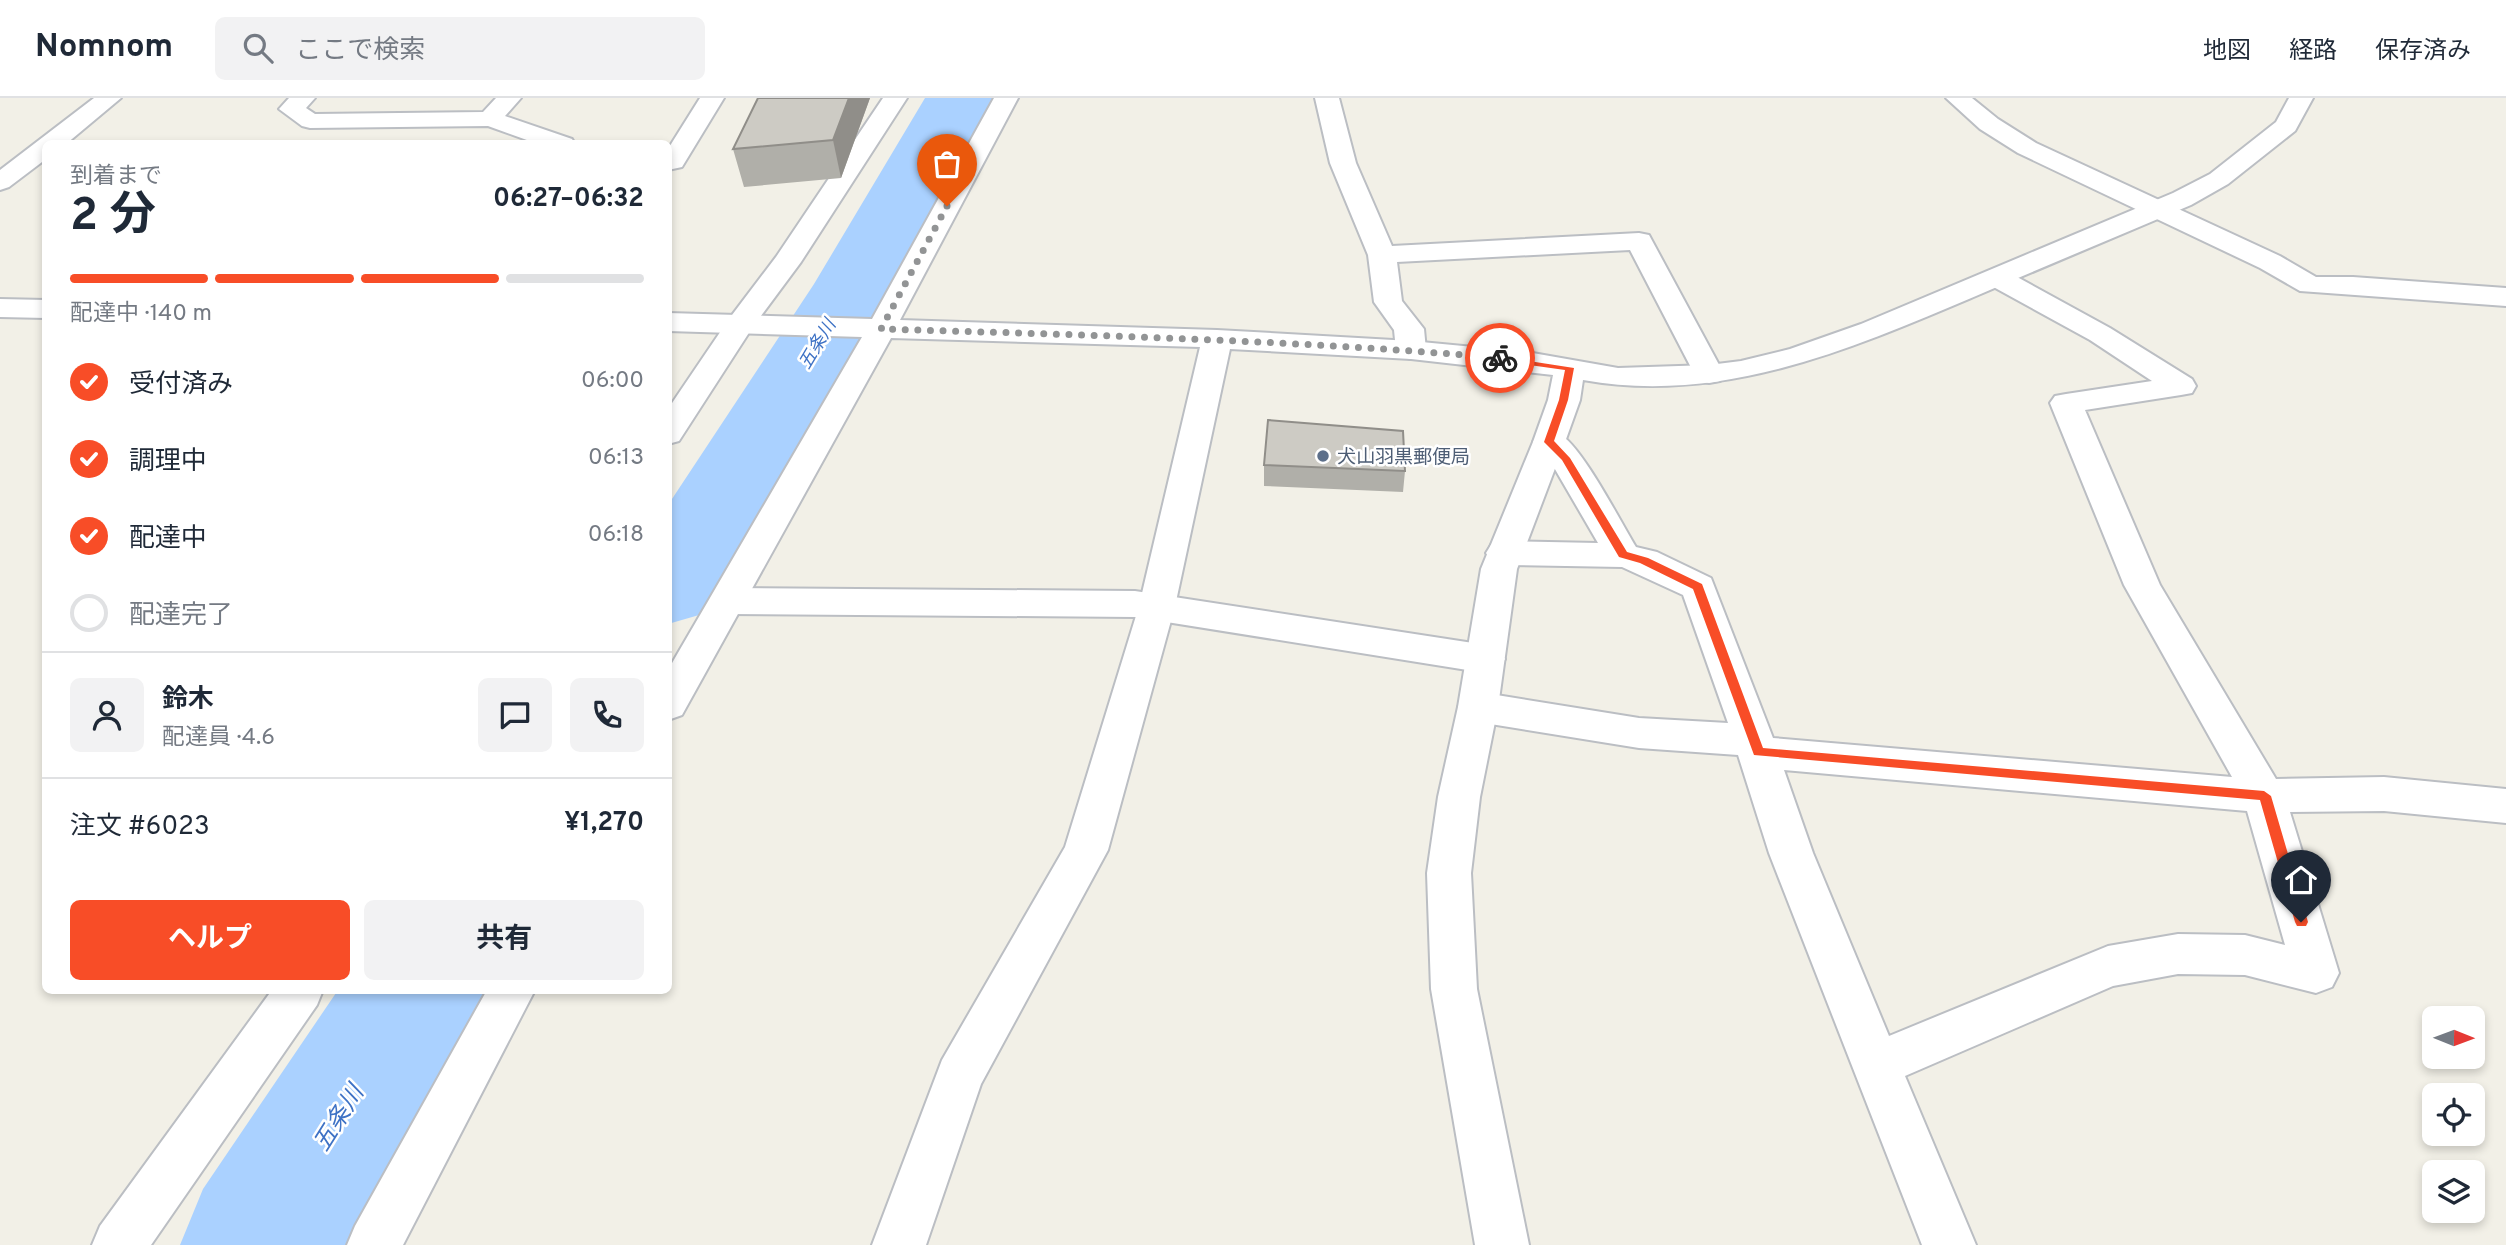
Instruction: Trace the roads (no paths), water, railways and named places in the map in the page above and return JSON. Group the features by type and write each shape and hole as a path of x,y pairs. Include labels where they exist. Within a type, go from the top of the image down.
{"street":[{"path":"55,140 109,98"},
{"path":"303,98 291,109 310,121 490,119 551,140"},
{"path":"490,119 509,98"},
{"path":"672,162 712,98"},
{"path":"672,428 739,325 787,262 895,98"},
{"path":"672,698 881,329 1006,98"},
{"path":"1327,98 1343,163 1382,255 1388,302 1409,329 1411,350"},
{"path":"1958,98 1989,124 2027,148 2270,262 2310,285 2353,285 2506,297"},
{"path":"672,322 1217,339 1411,350 1570,368 1618,377 1660,377 1741,370 1801,355 1998,278 2160,209 2219,179 2286,126 2301,98"},
{"path":"0,182 42,150"},
{"path":"1382,255 1639,241 1709,373"},
{"path":"1877,1061 1899,1056 2108,966 2178,954 2245,955 2316,972 2264,796 2142,585 2066,403 2181,386 2100,334 1998,278"},
{"path":"0,308 42,309"},
{"path":"899,1245 959,1076 1086,850 1157,606 1217,339"},
{"path":"1503,1245 1454,989 1449,873 1459,797 1478,707 1504,553 1564,400 1570,368"},
{"path":"1549,442 1565,458 1623,555"},
{"path":"1504,553 1623,555 1644,561 1698,587 1756,746 1791,853 1949,1245"},
{"path":"728,601 1157,606 1486,659"},
{"path":"1478,707 1639,733 2264,796 2384,794 2506,806"},
{"path":"119,1245 297,994"},
{"path":"374,1245 510,994"}],"waterway":[{"name":"五条川","path":"672,581 855,284 960,98"},
{"name":"五条川","path":"259,1245 415,994"}],"place":[{"name":"犬山羽黒郵便局","path":"1323,456"}]}
